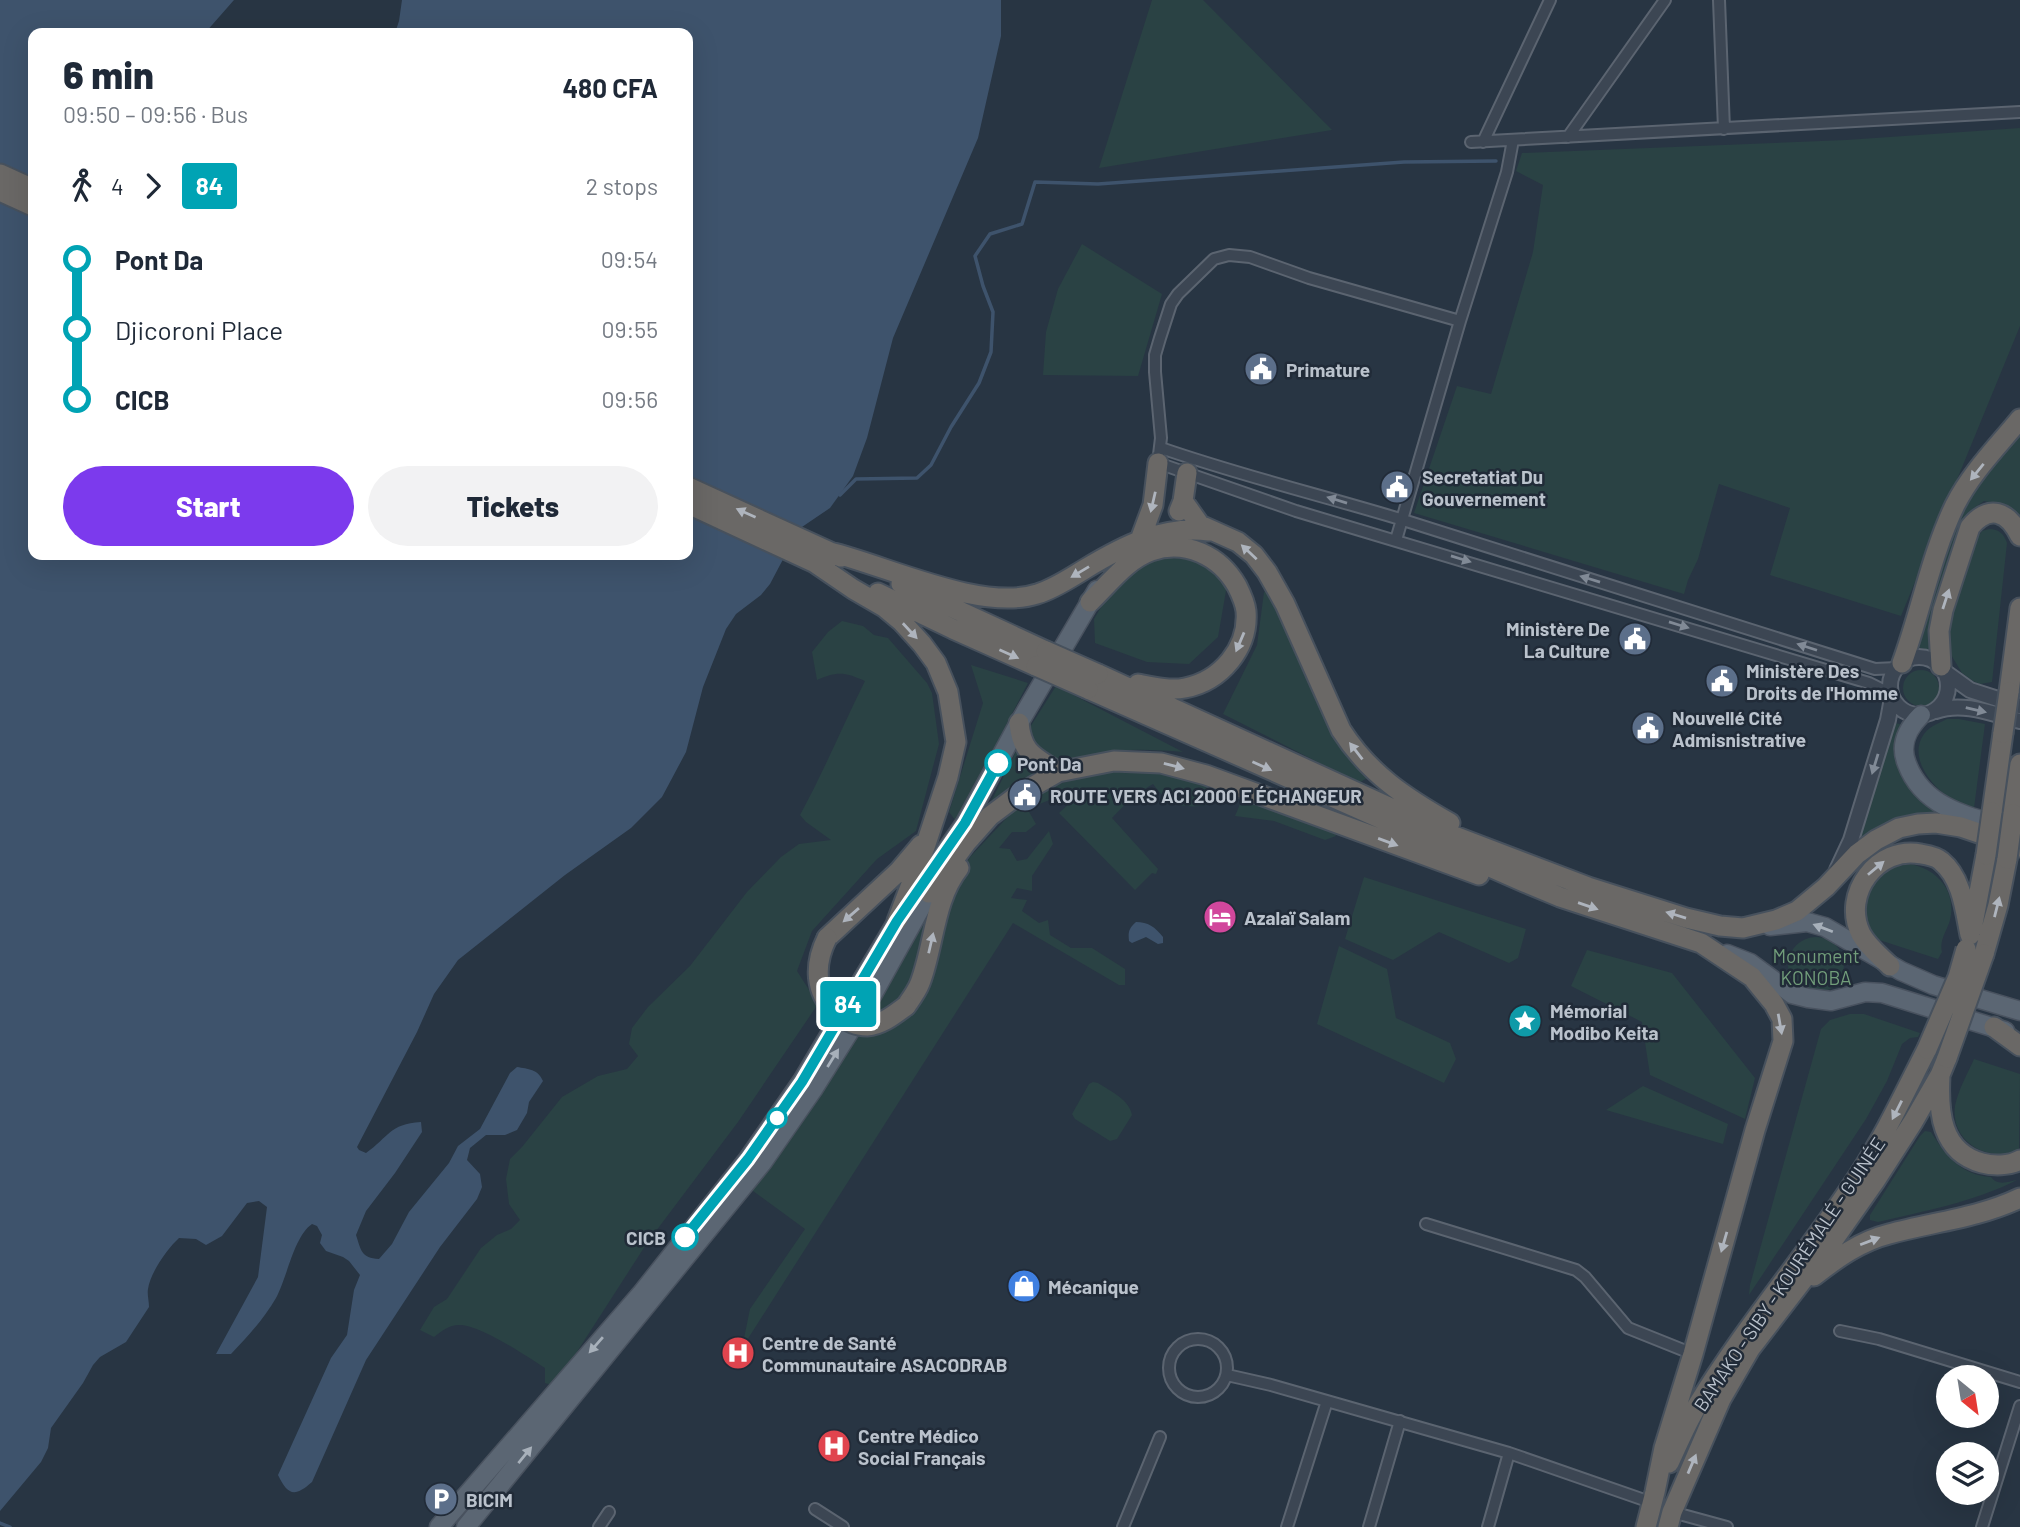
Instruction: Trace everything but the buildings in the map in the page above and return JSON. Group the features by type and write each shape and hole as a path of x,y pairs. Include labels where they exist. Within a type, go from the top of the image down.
{"highway":[{"path":"0,174 28,187"},
{"path":"0,191 28,204"},
{"path":"1899,665 1955,505 1968,483 2020,419"},
{"path":"1140,540 1153,505 1160,455"},
{"path":"1169,531 1183,501 1189,466"},
{"path":"693,490 822,557 1041,659 1096,680 1441,831 1588,887 1686,918 1743,928 1776,920 1797,911 1811,901 1857,854 1876,839 1899,828 1918,824 1936,823 1961,827 2013,853"},
{"path":"1183,501 1200,525 1238,542 1254,555 1267,572 1285,604 1341,730 1367,765 1404,794 1513,858"},
{"path":"693,506 800,546"},
{"path":"1943,669 1939,631 1943,610 1970,527 1987,513 2000,513 2014,524 2020,536"},
{"path":"822,557 859,559 941,586 982,596 1013,599 1037,594 1058,585 1140,540 1169,531 1193,528 1210,531"},
{"path":"1090,602 1132,562 1151,551 1175,547 1201,552 1220,563 1233,579 1246,610 1245,633 1236,652 1223,670 1205,681 1185,688 1158,688 1096,680"},
{"path":"822,557 853,589 884,607 902,622 936,663 948,692 956,742 931,830 897,921"},
{"name":"BAMAKO - SIBY - KOURÉMALÉ - GUINÉE","path":"1670,1519 1721,1399 1750,1349 1875,1181 1913,1122 1943,1067 1973,946 2003,733 2014,699 2020,608"},
{"path":"1096,680 1524,882 1560,897 1701,943 1752,977 1774,1004 1782,1019 1783,1041 1664,1448 1646,1527"},
{"path":"1019,723 1025,747 1058,772"},
{"path":"929,892 990,816 1018,795 1058,772 1114,761 1161,763 1206,775 1499,882 1524,882"},
{"path":"931,830 899,872 827,938 820,951 817,972 820,990 829,1006 846,1021 867,1026 888,1020 906,1006 920,984 935,925 955,873 981,840 1014,807 1047,785 1132,762"},
{"name":"BAMAKO - SIBY - KOURÉMALÉ - GUINÉE","path":"1654,1498 1696,1408 1743,1334 1798,1263 1858,1176 1884,1135 1927,1049 1973,946 1998,905 2013,853 2020,764"},
{"path":"1890,966 1870,947 1861,933 1856,919 1856,902 1860,885 1870,870 1901,853 1914,852 1941,860 1956,880 1963,898 1973,946"},
{"path":"1994,1027 2020,1045"},
{"path":"1943,1067 1939,1092 1941,1118 1946,1133 1957,1149 1970,1160 1991,1166 2020,1160"},
{"path":"1793,1291 1857,1246 1887,1234 1970,1217 2020,1199"},
{"path":"1970,1217 2020,1210"}],"main road":[{"path":"466,1527 762,1163 814,1088 873,994 1019,723 1090,602 1112,569 1140,540"},
{"path":"1926,714 1911,725 1905,738 1904,751 1915,781 1924,793 1948,808 2016,823"},
{"path":"439,1527 640,1294 748,1159 802,1082 897,921 953,843"},
{"path":"1743,928 1807,922 1825,927 1890,966 1933,985 2020,1012"},
{"path":"1701,943 1750,963 1792,994 1831,1001 1865,992 1882,993 2020,1035"}],"street":[{"path":"1483,142 1550,0"},
{"path":"1568,137 1665,0"},
{"path":"1719,0 1724,129"},
{"path":"1471,142 2020,112"},
{"path":"1396,540 1507,172 1513,140"},
{"path":"1460,321 1309,278 1250,257 1229,255 1214,259 1171,304 1155,355 1160,455 1296,511 1870,683 1892,696 1901,709 1914,715 1960,706 2020,721"},
{"path":"1189,466 1402,520 1875,669 1922,657 1936,662 1970,690 2014,699"},
{"path":"1828,884 1851,840 1888,720 1892,696 1891,680 1899,665"},
{"path":"1926,714 1942,704 1946,698 1949,685 1943,669"},
{"path":"1426,1224 1576,1270 1586,1277 1628,1328 1693,1354"},
{"path":"1840,1331 1879,1339 2020,1382"},
{"path":"1197,1338 1207,1340 1219,1347 1225,1356 1227,1375 1223,1384 1209,1396 1189,1396 1177,1389 1171,1381 1168,1368 1170,1358 1185,1341 1197,1338"},
{"path":"1227,1375 1509,1453 1654,1498"},
{"path":"1287,1527 1327,1401"},
{"path":"1982,1527 2020,1406"},
{"path":"1369,1527 1400,1422"},
{"path":"1123,1527 1160,1437"},
{"path":"1488,1527 1509,1453"},
{"path":"815,1509 843,1527"},
{"path":"599,1527 609,1512"},
{"path":"1670,1519 1727,1527"}],"green space":[{"path":"1152,0 1203,0 1332,130 1099,168"},
{"path":"2020,128 2020,326 1901,616 1770,575 1790,508 1719,484 1698,559 1684,594 1414,513 1457,386 1491,394 1533,252 1543,185 1516,171 1522,153 1846,140"},
{"path":"1082,244 1162,294 1138,376 1043,375 1046,332 1058,289"},
{"path":"2020,430 2020,517 2007,510 2007,506 1984,501 1974,508 1963,524 1932,651 1917,647 1957,515 1967,495"},
{"path":"1989,529 2001,533 2007,543 1992,682 1980,684 1962,673 1948,650 1946,629 1975,541 1982,531"},
{"path":"1171,558 1195,559 1227,585 1218,637 1189,664 1147,662 1095,643 1094,619 1115,584 1138,563"},
{"path":"1264,592 1273,593 1372,775 1359,783 1223,714 1257,645"},
{"path":"842,621 863,626 874,635 888,638 927,683 932,693 939,744 916,831 877,859 812,931 797,971 818,1004 738,1122 647,1243 555,1386 545,1383 545,1368 478,1330 455,1325 434,1337 420,1330 434,1307 447,1299 481,1248 520,1220 509,1204 506,1179 510,1159 562,1097 598,1076 627,1069 638,1056 629,1044 632,1028 648,1007 690,966 747,892 781,857 799,844 831,840 800,815 865,681 841,674 817,680 812,652 828,632"},
{"path":"971,665 1028,683 956,821 949,812 983,703"},
{"path":"1921,670 1934,675 1939,688 1934,701 1921,706 1908,701 1903,688 1908,675"},
{"path":"1056,686 1183,752 1132,750 1088,756 1045,773 991,802 1020,743"},
{"path":"1947,719 1985,724 1974,808 1963,805 1941,791 1923,769 1919,757 1919,745 1924,734"},
{"path":"1895,723 1904,725 1905,768 1910,789 1931,807 1964,823 1858,844"},
{"path":"1129,766 1225,784 1230,797 1208,805 1184,806 1166,799 1153,784 1121,808 1112,818 1158,869 1156,874 1152,873 1135,890 1059,813 1073,800 1067,793 1037,805 1032,799 1045,788"},
{"path":"1259,802 1334,830 1336,836 1325,840 1274,821 1235,816 1240,804"},
{"path":"1018,806 1028,810 1036,824 1026,832 1012,832 999,848 1010,849 1017,861 1027,859 1049,831 1053,844 1032,876 1032,891 1017,888 1011,898 1027,900 1022,911 1039,923 1048,920 1050,935 1071,948 1092,948 1125,969 1125,985 1119,985 1013,923 742,1348 750,1309 805,1229 749,1188 971,856"},
{"path":"1910,864 1929,871 1948,891 1950,920 1938,959 1873,938 1865,923 1864,897 1877,875 1892,867"},
{"path":"1364,877 1526,929 1518,958 1509,963 1439,932 1393,960 1345,939"},
{"name":"Monument KONOBA","path":"1816,937 1827,939 1836,945 1842,954 1842,976 1836,985 1827,991 1816,993 1805,991 1796,985 1790,976 1788,965 1790,954 1796,945 1805,939"},
{"path":"1339,946 1387,969 1396,1018 1450,1043 1456,1059 1444,1083 1317,1024"},
{"path":"1587,950 1672,973 1755,1078 1745,1119 1650,1075 1642,1022 1571,986"},
{"path":"1850,1014 1864,1014 1920,1033 1918,1037 1910,1038 1902,1044 1887,1081 1866,1119 1749,1295 1821,1029 1830,1020"},
{"path":"1974,1059 2020,1074 2019,1151 2007,1154 1984,1152 1965,1139 1959,1130 1955,1119 1955,1106"},
{"path":"1093,1082 1118,1096 1130,1109 1132,1115 1117,1139 1110,1141 1075,1119 1072,1114 1089,1084"},
{"path":"1643,1086 1728,1124 1723,1144 1606,1110"},
{"path":"1925,1131 1931,1132 1942,1149 1963,1168 2000,1182 2017,1180 1949,1205 1878,1222 1870,1220 1870,1215"}],"water":[{"path":"0,0 234,0 209,28 28,28 28,560 693,560 693,28 397,28 402,0 1001,0 1001,36 978,138 893,338 867,438 853,476 830,508 799,529 770,584 761,595 736,614 726,629 703,687 686,752 662,797 631,828 565,875 458,960 434,994 357,1147 366,1153 396,1128 421,1122 422,1132 366,1211 356,1235 365,1255 379,1259 392,1244 409,1212 449,1163 458,1146 480,1129 510,1073 517,1067 529,1069 543,1081 529,1102 527,1113 517,1130 505,1135 486,1135 470,1148 467,1160 480,1174 482,1187 477,1199 440,1247 366,1360 312,1482 301,1490 292,1492 285,1487 278,1475 331,1358 347,1335 354,1290 360,1275 349,1261 326,1251 320,1243 322,1235 317,1226 312,1224 300,1238 280,1290 266,1313 231,1354 216,1354 258,1277 267,1207 259,1201 247,1203 222,1236 206,1245 196,1239 179,1238 170,1248 149,1283 149,1307 126,1342 100,1357 93,1365 51,1428 48,1448 41,1462 0,1511"},
{"path":"1136,922 1154,928 1163,937 1163,943 1158,944 1146,937 1132,943 1129,941 1130,930"}],"waterway":[{"path":"840,495 856,479 917,478 931,465 979,383 991,352 993,312 975,256 990,234 1022,224 1035,182 1098,184 1404,162 1496,161"},
{"path":"0,1523 10,1527"}],"bus line":[{"name":"84","path":"685,1237 748,1159 802,1082 897,921 953,843 998,763"}],"place":[{"name":"Primature","path":"1261,369"},
{"name":"Secretatiat Du Gouvernement","path":"1397,487"},
{"name":"Ministère De La Culture","path":"1635,639"},
{"name":"Ministère Des Droits de l'Homme","path":"1722,681"},
{"name":"Nouvellé Cité Admisnistrative","path":"1648,728"},
{"name":"Pont Da","path":"998,763"},
{"name":"ROUTE VERS ACI 2000 E ÉCHANGEUR","path":"1025,795"},
{"name":"Azalaï Salam","path":"1220,917"},
{"name":"Mémorial Modibo Keita","path":"1525,1021"},
{"name":"CICB","path":"685,1237"},
{"name":"Mécanique","path":"1024,1286"},
{"name":"Centre de Santé Communautaire ASACODRAB","path":"738,1353"},
{"name":"Centre Médico Social Français","path":"834,1446"},
{"name":"BICIM","path":"441,1499"}]}
